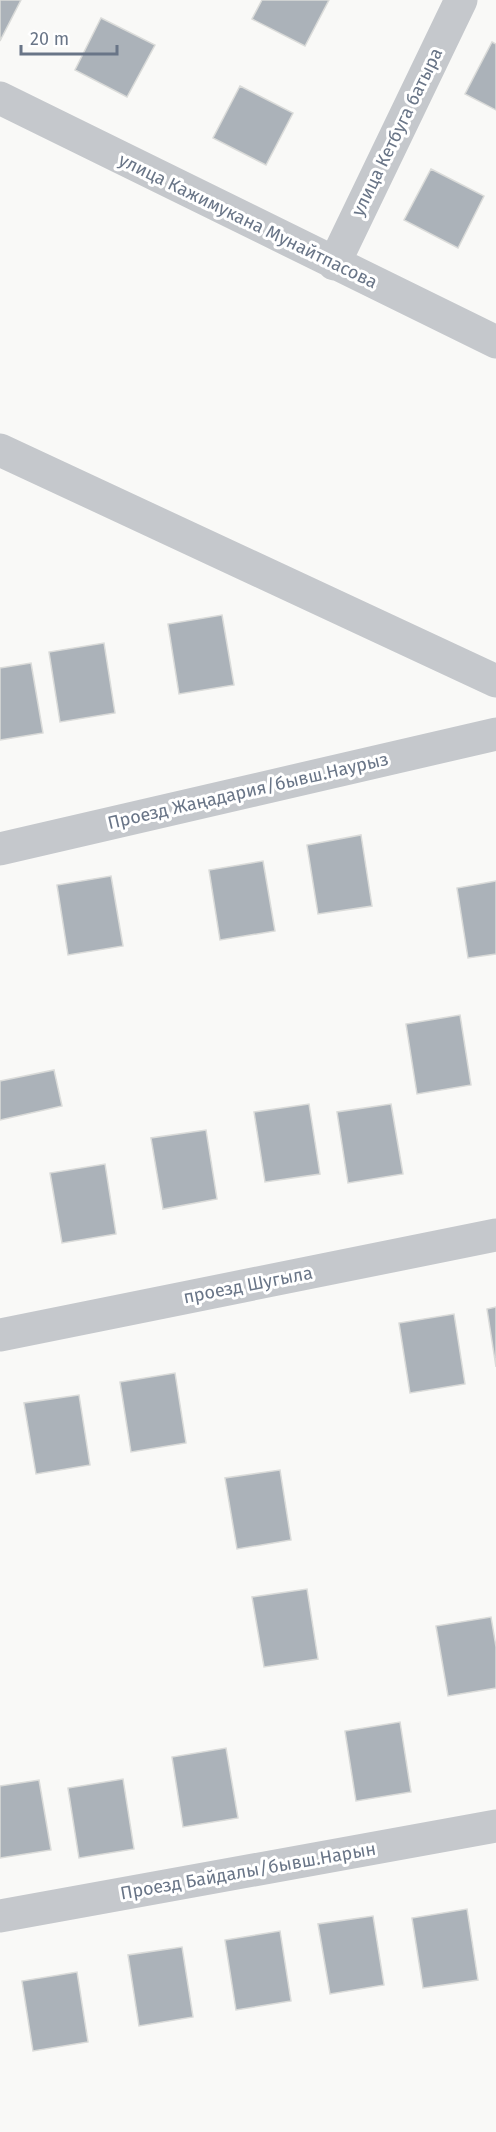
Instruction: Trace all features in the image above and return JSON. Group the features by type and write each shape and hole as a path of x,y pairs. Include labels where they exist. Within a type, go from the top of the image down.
{"street":[{"name":"улица Кетбуга батыра","path":"334,264 461,0"},
{"name":"улица Кажимукана Мунайтпасова","path":"0,98 496,342"},
{"path":"0,450 496,681"},
{"name":"Проезд Жаңадария/бывш.Наурыз","path":"0,849 496,734"},
{"name":"проезд Шугыла","path":"0,1335 496,1235"},
{"name":"Проезд Байдалы/бывш.Нарын","path":"0,1916 496,1826"}],"building":[{"path":"0,0 21,0 0,41"},
{"path":"262,0 329,0 305,46 252,19"},
{"path":"101,18 155,45 127,97 75,70"},
{"path":"492,42 496,44 496,110 465,94"},
{"path":"240,86 293,113 266,165 213,138"},
{"path":"431,169 484,196 458,248 404,220"},
{"path":"222,615 234,685 179,694 168,624"},
{"path":"104,643 115,713 60,722 49,652"},
{"path":"31,663 43,733 0,740 0,668"},
{"path":"361,835 372,906 318,914 307,845"},
{"path":"263,861 275,931 220,940 209,870"},
{"path":"111,876 123,946 68,955 57,885"},
{"path":"496,881 496,954 468,958 457,888"},
{"path":"460,1015 471,1085 417,1094 406,1024"},
{"path":"54,1070 62,1106 0,1120 0,1081"},
{"path":"309,1104 320,1174 265,1182 254,1112"},
{"path":"391,1104 403,1174 348,1183 337,1112"},
{"path":"206,1130 217,1199 163,1209 151,1138"},
{"path":"105,1164 116,1234 62,1243 50,1173"},
{"path":"496,1307 496,1367 487,1309"},
{"path":"454,1314 465,1384 410,1393 399,1323"},
{"path":"175,1373 186,1443 131,1452 120,1382"},
{"path":"79,1395 90,1465 36,1474 24,1403"},
{"path":"280,1470 291,1540 237,1549 225,1478"},
{"path":"307,1589 318,1659 264,1667 252,1597"},
{"path":"491,1617 496,1647 496,1688 448,1696 436,1626"},
{"path":"400,1722 411,1792 356,1801 345,1731"},
{"path":"226,1748 238,1818 183,1827 172,1757"},
{"path":"123,1779 134,1849 79,1858 68,1788"},
{"path":"39,1780 51,1850 0,1858 0,1786"},
{"path":"467,1909 478,1980 423,1988 412,1918"},
{"path":"373,1916 384,1985 330,1994 318,1924"},
{"path":"280,1931 291,2001 236,2010 225,1940"},
{"path":"182,1947 193,2017 139,2026 128,1955"},
{"path":"77,1972 88,2042 33,2051 22,1981"}]}
